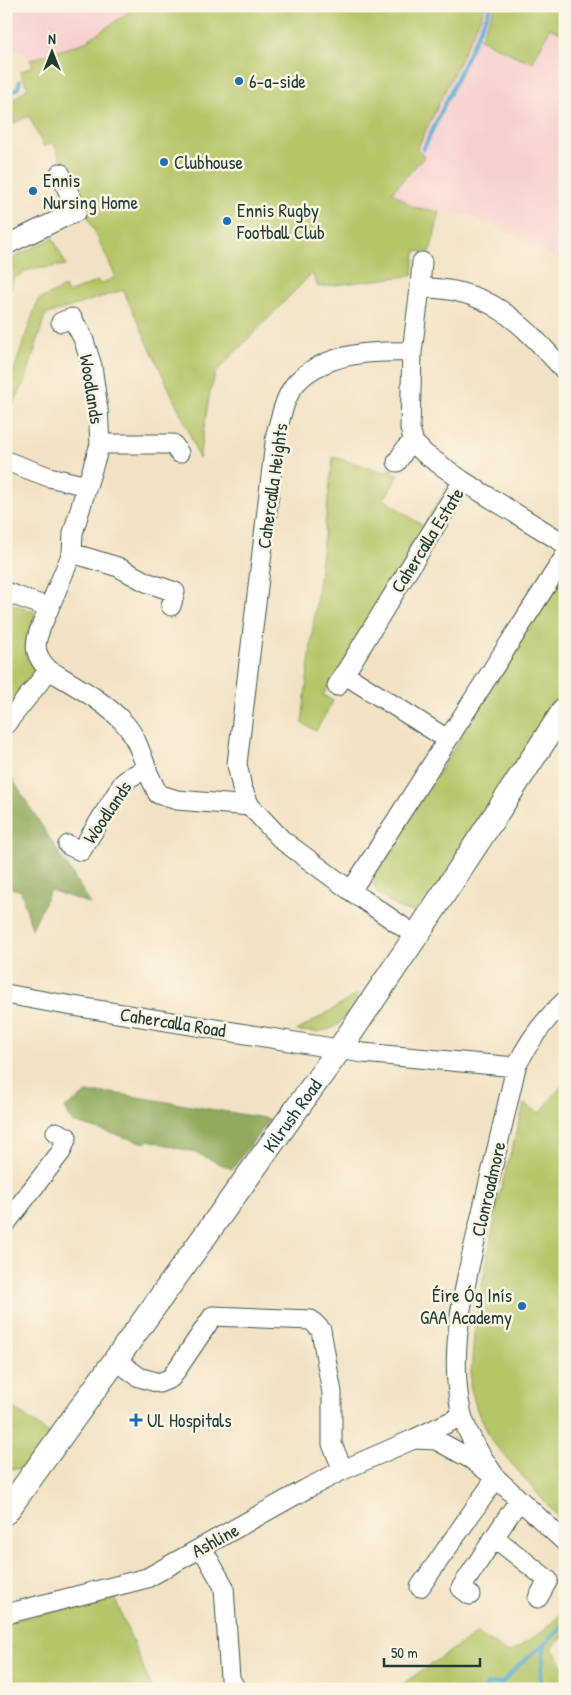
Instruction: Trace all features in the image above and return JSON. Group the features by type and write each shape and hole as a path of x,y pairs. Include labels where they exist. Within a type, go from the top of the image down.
{"main road":[{"name":"Kilrush Road","path":"10,1497 116,1360 339,1050 565,709"}],"street":[{"path":"6,245 77,211 60,173"},
{"path":"422,262 412,352 410,428 414,443 424,454 463,481"},
{"path":"420,288 442,288 472,295 504,311 532,336 565,371"},
{"name":"Woodlands","path":"61,322 72,318 83,338 92,366 98,409 100,444 73,533 72,553 35,646 40,661 50,670 94,697 125,724 138,746 158,794 177,800 250,806"},
{"name":"Cahercalla Heights","path":"250,806 242,788 237,764 276,434 285,403 298,382 319,365 352,355 375,352 412,352"},
{"path":"397,462 406,448 414,443"},
{"name":"Woodlands","path":"100,444 173,444 179,453"},
{"path":"6,461 49,477 87,486"},
{"name":"Cahercalla Estate","path":"447,739 340,680 463,481 565,544"},
{"path":"72,553 118,567 146,582 174,592 171,606"},
{"path":"351,891 565,556"},
{"path":"6,592 49,608"},
{"path":"6,724 50,670"},
{"name":"Woodlands","path":"68,845 81,851 123,783 132,776 148,769"},
{"path":"250,806 282,840 416,936"},
{"name":"Cahercalla Road","path":"6,994 339,1050"},
{"name":"Clonroadmore","path":"496,1478 478,1450 462,1416 458,1387 459,1317 469,1266 516,1067 531,1040 552,1013 565,1001"},
{"path":"339,1050 516,1067"},
{"path":"6,1223 61,1152 67,1137 56,1132"},
{"path":"116,1360 139,1377 159,1384 171,1378 213,1316 311,1320 321,1330 332,1393 332,1444 343,1470"},
{"name":"Ashline","path":"6,1614 147,1578 306,1489 343,1470 462,1416"},
{"path":"414,1439 436,1440 471,1459 496,1478 565,1542"},
{"path":"420,1587 496,1478"},
{"path":"470,1595 461,1588 519,1500"},
{"path":"494,1537 548,1580 538,1598"},
{"path":"202,1548 224,1587 230,1679 236,1689"}],"shaded area":[{"path":"6,6 261,6 34,66 23,50 11,50 6,40"},
{"path":"278,6 565,6 565,264 519,237 490,224 466,215 413,207 392,192 414,170"}],"green space":[{"name":"Ennis Rugby Football Club","path":"138,6 486,6 417,149 424,157 392,192 413,207 440,212 430,252 415,251 413,275 409,276 318,287 312,273 216,372 210,392 199,459 187,427 123,290 45,315 25,383 6,415 6,383 9,384 38,300 65,287 68,293 98,281 100,284 116,277 53,142 44,147 29,116 6,127 6,103 28,88 20,72 33,66 30,60 85,42"},
{"path":"495,6 565,6 565,35 550,28 533,62 518,57 480,39"},
{"path":"53,238 66,265 29,270 14,278 6,302 6,261"},
{"path":"333,457 385,472 389,468 399,475 384,499 423,526 449,484 450,492 323,695 333,701 316,731 302,723"},
{"path":"565,571 565,695 425,907 419,913 401,909 377,893 374,885 374,876"},
{"path":"6,602 34,612 36,615 28,635 26,651 30,664 36,674 6,711"},
{"path":"6,769 91,904 50,890 32,929 21,891 6,886"},
{"path":"358,994 357,1000 339,1024 330,1029 316,1032 297,1031"},
{"name":"Éire Óg Inís GAA Academy","path":"564,1083 565,1525 492,1441 477,1410 470,1385 475,1324 499,1196 524,1104 540,1113"},
{"path":"87,1093 113,1093 270,1119 232,1169 196,1153 148,1140 145,1143 72,1122 65,1108"},
{"path":"6,1403 51,1435 31,1464 22,1469 6,1468"},
{"path":"115,1599 152,1689 6,1689 6,1622"},
{"path":"565,1610 565,1636 551,1647 565,1669 565,1689 535,1689 530,1686 527,1689 395,1689 477,1633 509,1653 542,1632"}],"waterway":[{"path":"423,150 491,6"},
{"path":"6,96 18,88 20,81"},
{"path":"485,1689 487,1685 502,1683 521,1663 545,1644 565,1624"},
{"path":"539,1689 545,1644"}],"place":[{"name":"6-a-side","path":"239,81"},
{"name":"Clubhouse","path":"164,162"},
{"name":"Ennis Nursing Home","path":"33,191"},
{"name":"Ennis Rugby Football Club","path":"227,221"},
{"name":"Éire Óg Inís GAA Academy","path":"522,1306"},
{"name":"UL Hospitals","path":"136,1420"}]}
